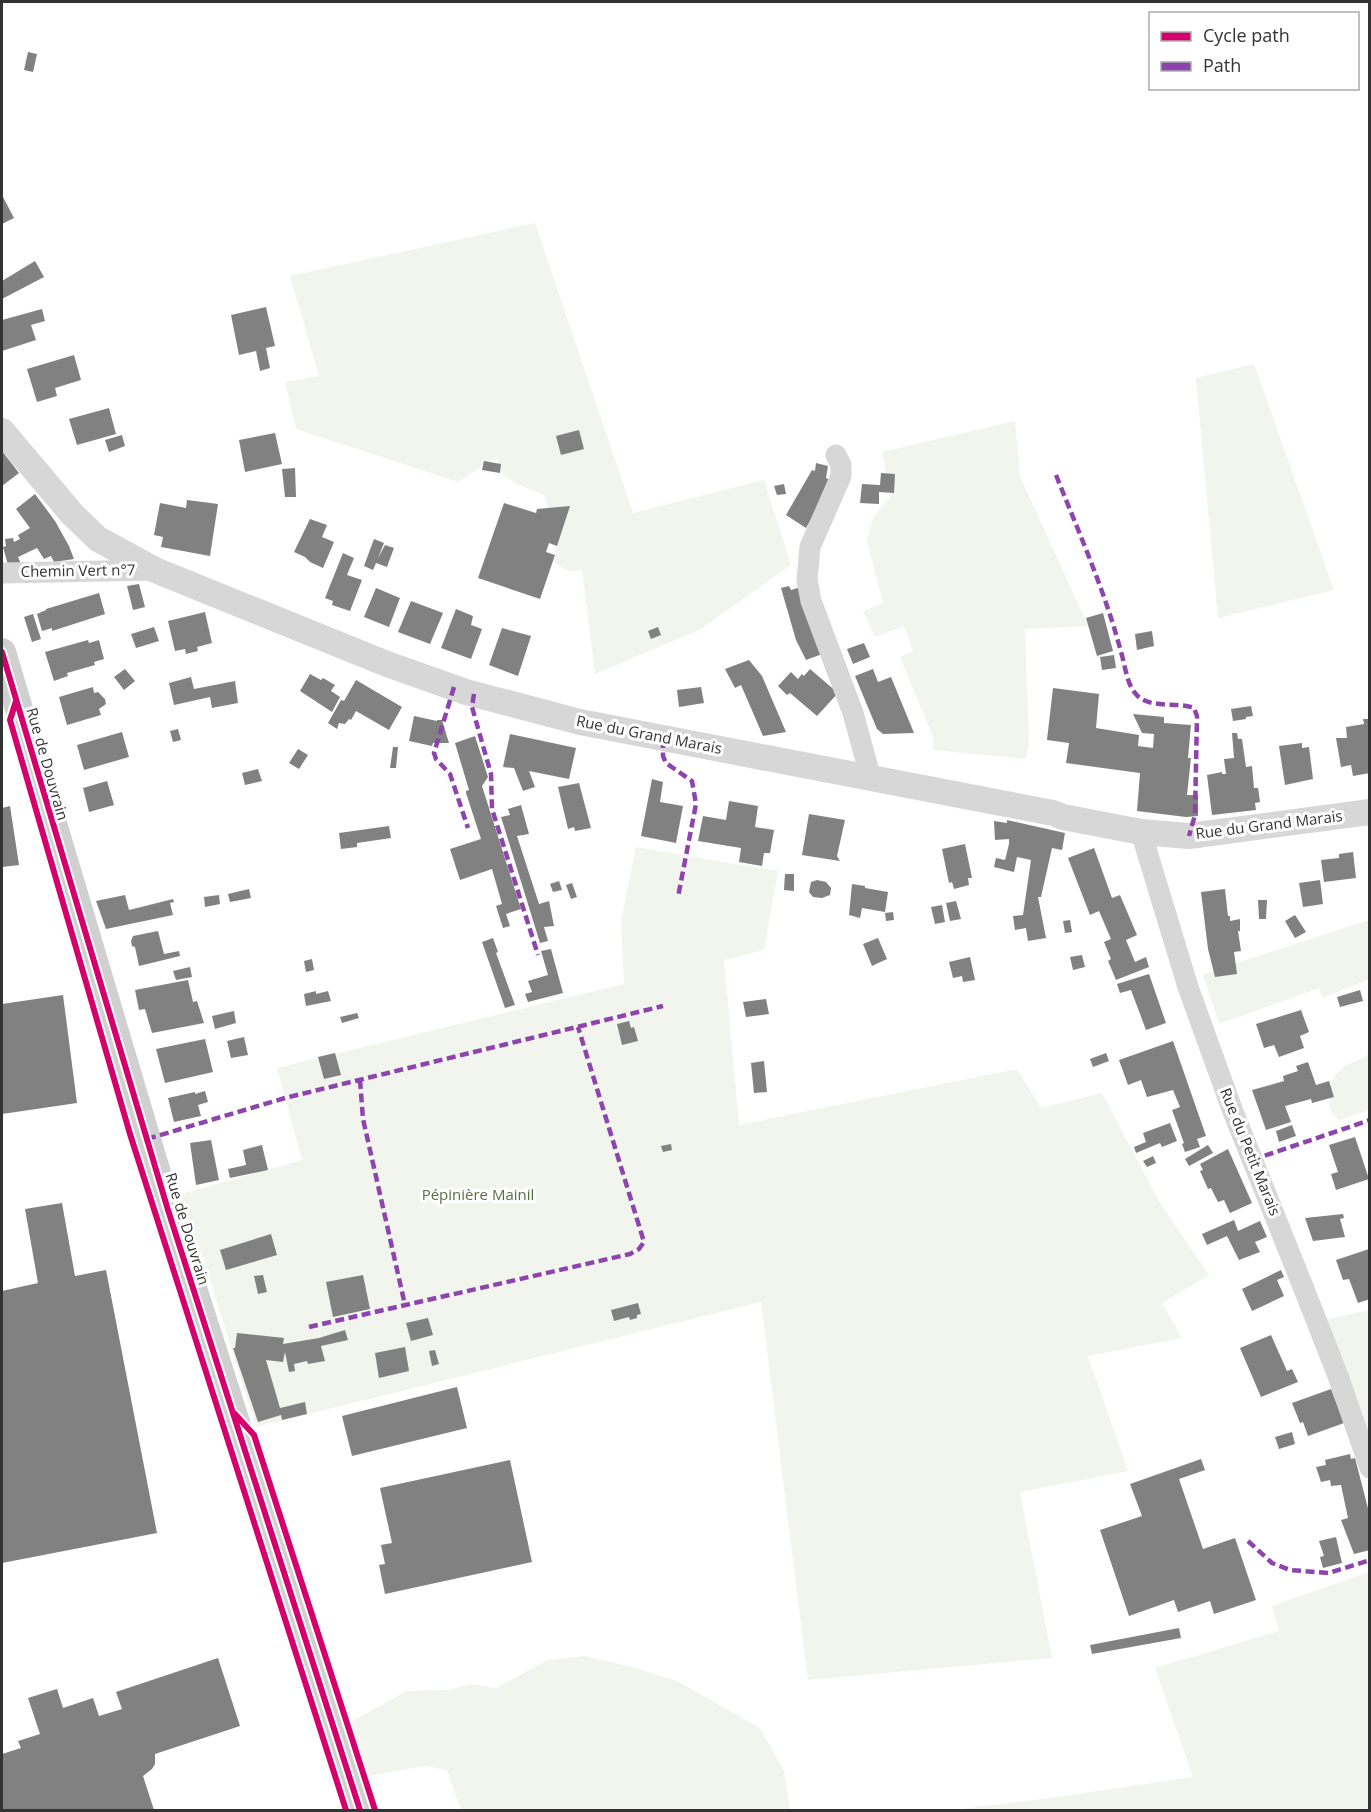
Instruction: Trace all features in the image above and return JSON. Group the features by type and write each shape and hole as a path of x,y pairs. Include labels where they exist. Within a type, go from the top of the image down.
{"main road":[{"name":"Rue de Douvrain","path":"2,652 168,1210 360,1810"}],"street":[{"name":"Rue du Grand Marais","path":"2,431 72,514 98,538 155,570 387,664 466,692 580,722 1141,832 1200,836 1370,812"},
{"path":"836,455 841,465 841,476 810,547 807,580 811,601 853,713 871,779"},
{"name":"Chemin Vert n°7","path":"2,573 155,570"},
{"name":"Rue du Petit Marais","path":"1141,832 1188,987 1228,1098 1317,1321 1370,1468"}],"green space":[{"path":"535,223 633,513 764,480 791,565 701,629 595,674 582,570 568,571 555,563 556,529 544,495 517,484 502,474 497,456 458,482 296,429 285,382 319,376 290,276"},
{"path":"1254,364 1334,590 1218,618 1196,378"},
{"path":"1015,421 1020,476 1088,626 1025,629 1029,744 1026,759 933,750 933,737 900,657 913,651 904,626 875,637 863,611 883,603 867,541 873,517 891,496 882,452"},
{"name":"Pépinière Mainil","path":"636,847 778,871 764,950 724,960 739,1125 1017,1069 1041,1108 1102,1093 1160,1203 1209,1275 1162,1303 1182,1338 1088,1356 1128,1471 1020,1492 1052,1658 808,1680 761,1302 256,1427 181,1194 302,1160 277,1068 624,984 621,921"},
{"path":"1369,920 1369,979 1323,998 1319,988 1219,1024 1203,974"},
{"path":"1369,1044 1369,1110 1339,1120 1330,1110 1329,1090 1335,1075 1345,1066 1367,1056"},
{"path":"1369,1310 1369,1438 1325,1320"},
{"path":"1369,1572 1369,1810 952,1810 1193,1777 1155,1668 1279,1631 1272,1606"},
{"path":"584,1656 677,1681 760,1728 784,1771 790,1810 461,1810 447,1770 425,1766 368,1776 350,1722 407,1691 449,1690 471,1684 496,1688 548,1660"}],"building":[{"path":"28,52 37,54 33,72 24,70"},
{"path":"2,195 14,218 2,224"},
{"path":"35,261 44,277 2,299 2,281"},
{"path":"266,307 275,346 266,348 270,368 260,371 256,351 239,355 231,315"},
{"path":"42,309 45,321 31,325 36,340 2,351 2,320"},
{"path":"74,355 81,380 55,388 57,396 37,402 27,369"},
{"path":"109,408 116,434 77,445 69,419"},
{"path":"579,430 584,449 561,455 556,436"},
{"path":"275,433 282,464 245,472 239,440"},
{"path":"122,435 125,446 109,452 105,440"},
{"path":"2,451 19,473 2,486"},
{"path":"484,461 501,464 500,473 482,470"},
{"path":"816,463 828,466 826,478 832,481 806,528 786,515 812,470 815,471"},
{"path":"295,468 296,497 285,497 282,469"},
{"path":"881,473 895,474 894,493 879,492 879,504 860,503 862,484 880,485"},
{"path":"784,484 786,494 777,495 774,486"},
{"path":"35,494 55,521 74,559 54,562 51,556 44,559 37,548 18,557 21,564 8,565 3,547 6,546 5,539 13,538 14,542 20,539 18,535 30,528 16,509"},
{"path":"187,500 218,504 210,556 161,547 163,537 154,535 160,503 186,508"},
{"path":"504,503 536,513 537,509 570,506 557,546 549,543 546,552 555,555 540,599 478,578"},
{"path":"310,519 327,525 322,537 334,542 323,568 294,552"},
{"path":"374,539 384,543 378,558 385,545 394,548 387,567 376,563 373,570 364,566"},
{"path":"343,553 354,558 347,575 362,580 350,611 332,605 333,601 325,598"},
{"path":"139,584 145,607 133,610 127,586"},
{"path":"789,586 791,590 804,586 825,653 806,660 796,640 781,588"},
{"path":"376,588 400,598 389,627 364,617"},
{"path":"99,593 105,614 52,631 52,628 42,631 37,614 46,609"},
{"path":"411,601 443,613 430,644 398,632"},
{"path":"456,609 473,616 471,625 482,629 471,659 441,648"},
{"path":"205,612 212,643 197,647 198,651 186,654 185,649 175,651 168,621"},
{"path":"1103,613 1113,651 1097,656 1086,618"},
{"path":"33,614 41,639 32,642 24,617"},
{"path":"154,627 159,641 136,648 131,634"},
{"path":"658,627 661,635 651,639 648,631"},
{"path":"502,628 531,636 518,676 489,665"},
{"path":"1152,631 1154,646 1137,650 1135,634"},
{"path":"88,640 89,643 99,640 104,659 94,662 95,665 67,673 68,676 54,681 45,652"},
{"path":"864,643 870,657 853,664 847,649"},
{"path":"1114,655 1116,668 1102,670 1100,657"},
{"path":"749,660 762,676 786,732 763,736 741,685 735,688 725,669"},
{"path":"125,669 135,681 124,690 114,677"},
{"path":"810,669 838,693 817,716 778,686 791,672 798,679"},
{"path":"873,669 878,682 891,677 914,733 883,734 877,729 855,676"},
{"path":"310,674 335,685 331,691 340,697 332,712 300,691"},
{"path":"191,677 194,689 235,681 238,703 212,708 210,697 174,705 169,683"},
{"path":"356,680 402,707 389,730 356,711 351,720 349,719 345,724 339,723 337,729 328,723"},
{"path":"93,687 94,693 98,692 105,699 106,704 99,709 101,715 67,725 59,697"},
{"path":"701,687 704,703 679,707 677,690"},
{"path":"1053,688 1099,694 1096,728 1139,735 1138,746 1153,748 1154,734 1142,733 1133,714 1164,717 1164,723 1191,725 1188,758 1191,758 1187,795 1198,795 1198,816 1186,817 1137,811 1140,773 1066,763 1069,743 1047,740"},
{"path":"1251,706 1253,716 1233,721 1231,709"},
{"path":"414,716 442,720 449,743 433,743 432,746 409,741"},
{"path":"1363,719 1370,719 1370,773 1353,776 1351,765 1341,767 1336,738 1347,738 1346,727 1364,724"},
{"path":"178,729 181,740 173,742 170,731"},
{"path":"122,732 129,757 84,770 77,745"},
{"path":"1232,733 1237,733 1238,739 1242,739 1246,767 1252,766 1254,788 1258,788 1260,802 1255,803 1256,810 1212,815 1207,775 1222,772 1226,774 1224,759 1234,758"},
{"path":"510,734 576,748 569,779 529,771 535,787 523,791 514,768 503,767"},
{"path":"475,736 488,777 482,786 521,909 506,914 510,926 503,928 496,906 502,904 492,869 460,880 450,849 481,839 466,793 469,790 455,743"},
{"path":"1302,743 1302,748 1309,747 1313,779 1285,785 1279,746"},
{"path":"393,747 398,747 396,768 390,768"},
{"path":"298,749 308,755 299,769 289,763"},
{"path":"258,769 262,781 245,785 242,773"},
{"path":"652,779 663,782 660,802 683,806 676,843 641,836"},
{"path":"107,781 114,805 89,812 83,788"},
{"path":"579,783 591,828 575,831 574,827 568,829 558,787"},
{"path":"729,801 758,806 755,827 774,830 770,853 764,853 762,866 739,862 741,848 698,841 703,816 726,820"},
{"path":"521,805 529,834 517,836 539,904 549,901 554,926 544,927 548,941 540,943 501,817 510,815 508,809"},
{"path":"10,806 19,865 2,867 2,808"},
{"path":"809,814 845,820 837,856 840,861 802,855"},
{"path":"1007,820 1065,833 1062,850 1052,848 1041,897 1038,897 1046,938 1028,941 1026,928 1015,930 1013,916 1023,915 1031,860 1017,857 1014,872 994,867 996,858 1005,860 1009,839 995,840 994,821 1007,823"},
{"path":"389,826 391,838 357,843 357,847 341,849 339,833"},
{"path":"965,844 972,878 968,878 969,885 954,889 952,882 949,883 942,849"},
{"path":"1094,848 1112,898 1120,895 1137,935 1126,940 1135,962 1146,957 1149,967 1116,980 1108,961 1111,959 1104,942 1111,939 1099,911 1090,915 1068,858"},
{"path":"1353,852 1356,878 1324,882 1321,860 1339,858 1339,854"},
{"path":"785,874 794,874 794,891 784,890"},
{"path":"817,880 826,882 831,888 830,895 822,898 813,897 809,892 811,882"},
{"path":"1320,880 1323,904 1303,907 1299,883"},
{"path":"559,881 562,890 553,892 550,884"},
{"path":"572,883 577,897 571,899 566,885"},
{"path":"852,884 888,892 885,912 862,908 860,918 849,915"},
{"path":"249,889 251,898 230,902 228,894"},
{"path":"1225,889 1230,921 1240,919 1240,931 1238,931 1241,951 1234,952 1237,974 1215,977 1208,949 1201,892"},
{"path":"125,895 129,910 173,899 174,902 170,903 173,915 106,929 96,901"},
{"path":"219,895 220,904 205,907 204,897"},
{"path":"1258,900 1267,900 1266,919 1259,919"},
{"path":"956,901 961,919 950,921 946,903"},
{"path":"942,905 945,922 935,924 931,907"},
{"path":"893,912 894,920 886,921 885,913"},
{"path":"1295,915 1306,932 1295,938 1285,921"},
{"path":"1070,920 1072,932 1065,933 1063,921"},
{"path":"158,931 164,954 179,951 180,956 139,966 135,947 132,946 131,941 133,936"},
{"path":"493,938 498,952 496,953 515,1005 505,1008 482,942"},
{"path":"878,938 887,959 872,966 863,944"},
{"path":"551,949 563,993 528,1002 525,994 532,992 528,981 548,975 541,951"},
{"path":"1082,955 1085,967 1073,970 1070,957"},
{"path":"970,957 975,980 963,982 962,976 953,978 949,962"},
{"path":"312,959 314,970 306,972 304,961"},
{"path":"190,967 192,977 176,980 173,971"},
{"path":"1149,974 1166,1023 1146,1030 1131,990 1120,993 1117,984"},
{"path":"188,980 193,1002 197,1001 204,1023 152,1033 145,1009 139,1010 135,990"},
{"path":"1360,990 1363,1001 1340,1007 1337,997"},
{"path":"316,991 316,994 328,991 331,1001 306,1006 304,994"},
{"path":"63,995 77,1103 2,1114 2,1004"},
{"path":"766,999 769,1014 746,1017 743,1002"},
{"path":"1301,1010 1309,1032 1300,1036 1304,1048 1279,1057 1274,1045 1264,1048 1256,1024"},
{"path":"234,1011 236,1023 215,1029 212,1016"},
{"path":"357,1013 359,1018 342,1023 340,1017"},
{"path":"629,1021 631,1028 634,1027 638,1041 622,1045 617,1024"},
{"path":"244,1037 248,1055 231,1058 227,1041"},
{"path":"205,1039 213,1072 165,1083 156,1049"},
{"path":"1173,1041 1206,1136 1197,1139 1200,1147 1185,1152 1172,1110 1180,1107 1173,1090 1147,1097 1141,1080 1128,1085 1119,1060"},
{"path":"335,1053 341,1075 324,1079 318,1057"},
{"path":"1106,1053 1109,1061 1093,1067 1090,1059"},
{"path":"764,1061 767,1092 754,1093 751,1063"},
{"path":"1308,1062 1316,1085 1329,1081 1334,1097 1312,1103 1311,1099 1285,1106 1291,1122 1266,1130 1252,1090 1284,1081 1283,1076 1298,1071 1296,1066"},
{"path":"205,1091 208,1102 198,1105 201,1116 174,1122 168,1098"},
{"path":"1170,1123 1177,1141 1162,1147 1160,1143 1136,1153 1134,1147 1146,1142 1143,1133"},
{"path":"1292,1125 1296,1136 1279,1142 1276,1131"},
{"path":"1355,1137 1369,1179 1336,1190 1331,1174 1338,1172 1329,1145"},
{"path":"211,1140 219,1180 196,1185 190,1143"},
{"path":"671,1144 672,1150 663,1152 661,1146"},
{"path":"262,1145 268,1170 230,1178 228,1169 246,1165 243,1150"},
{"path":"1208,1145 1213,1153 1189,1166 1185,1159"},
{"path":"1228,1149 1252,1203 1230,1213 1224,1200 1218,1202 1211,1188 1208,1189 1200,1171 1203,1170 1200,1164"},
{"path":"1153,1156 1156,1163 1147,1167 1143,1161"},
{"path":"62,1203 75,1276 106,1270 157,1533 2,1563 2,1291 38,1283 25,1209"},
{"path":"1343,1214 1344,1218 1340,1219 1345,1237 1313,1241 1305,1218"},
{"path":"1234,1220 1238,1231 1260,1221 1267,1237 1255,1242 1260,1252 1239,1260 1227,1236 1207,1245 1202,1234"},
{"path":"271,1234 277,1255 226,1270 220,1250"},
{"path":"1369,1249 1370,1299 1358,1303 1349,1279 1343,1280 1336,1260"},
{"path":"1281,1270 1284,1277 1277,1280 1284,1296 1252,1311 1242,1289"},
{"path":"263,1275 267,1292 258,1294 254,1276"},
{"path":"363,1275 370,1309 333,1317 326,1282"},
{"path":"638,1303 641,1314 637,1315 637,1318 630,1320 629,1317 614,1321 611,1310"},
{"path":"428,1318 433,1335 411,1341 406,1323"},
{"path":"345,1330 348,1340 321,1346 325,1361 294,1364 295,1371 289,1372 285,1352 283,1362 266,1360 280,1408 305,1402 307,1414 282,1420 281,1415 258,1422 233,1348 235,1348 237,1333 284,1338 283,1344 319,1338"},
{"path":"1271,1335 1287,1371 1292,1369 1298,1382 1261,1397 1240,1348"},
{"path":"405,1347 409,1371 379,1378 375,1353"},
{"path":"435,1350 439,1364 432,1366 429,1351"},
{"path":"457,1387 467,1428 352,1456 342,1416"},
{"path":"1331,1389 1344,1423 1308,1436 1292,1403"},
{"path":"1292,1432 1295,1444 1279,1449 1275,1437"},
{"path":"1350,1454 1351,1459 1355,1458 1370,1516 1370,1550 1354,1554 1341,1520 1348,1518 1341,1485 1331,1486 1330,1480 1321,1482 1316,1467 1326,1465 1325,1460"},
{"path":"1201,1459 1205,1470 1179,1479 1203,1549 1235,1538 1256,1600 1214,1614 1210,1601 1178,1612 1174,1600 1129,1616 1100,1530 1142,1516 1130,1484"},
{"path":"510,1460 532,1562 385,1594 379,1565 385,1564 381,1545 392,1543 380,1488"},
{"path":"1336,1537 1342,1563 1323,1568 1320,1557 1324,1556 1319,1541"},
{"path":"1179,1628 1181,1638 1092,1654 1090,1645"},
{"path":"218,1658 240,1726 155,1754 155,1764 143,1776 154,1810 2,1810 2,1754 21,1748 18,1741 40,1734 28,1698 57,1689 63,1708 93,1698 99,1716 122,1709 116,1692"}],"marked path":[{"path":"1056,475 1099,584 1132,688 1140,698 1146,701 1194,708 1197,716 1195,815 1189,836"},
{"path":"454,687 434,753 436,759 450,774 468,828"},
{"path":"474,694 472,707 491,774 492,809 538,955"},
{"path":"663,739 663,756 666,763 692,781 696,804 678,897"},
{"path":"147,1139 285,1098 663,1006"},
{"path":"309,1327 630,1254 639,1249 644,1242 578,1027"},
{"path":"360,1080 363,1119 405,1305"},
{"path":"1252,1160 1370,1120"},
{"path":"1248,1541 1272,1563 1290,1570 1329,1573 1370,1560"}],"cycle path":[{"path":"2,652 168,1210 360,1810"},
{"path":"16,701 10,720 130,1134 346,1810"},
{"path":"235,1414 254,1435 375,1810"}]}
